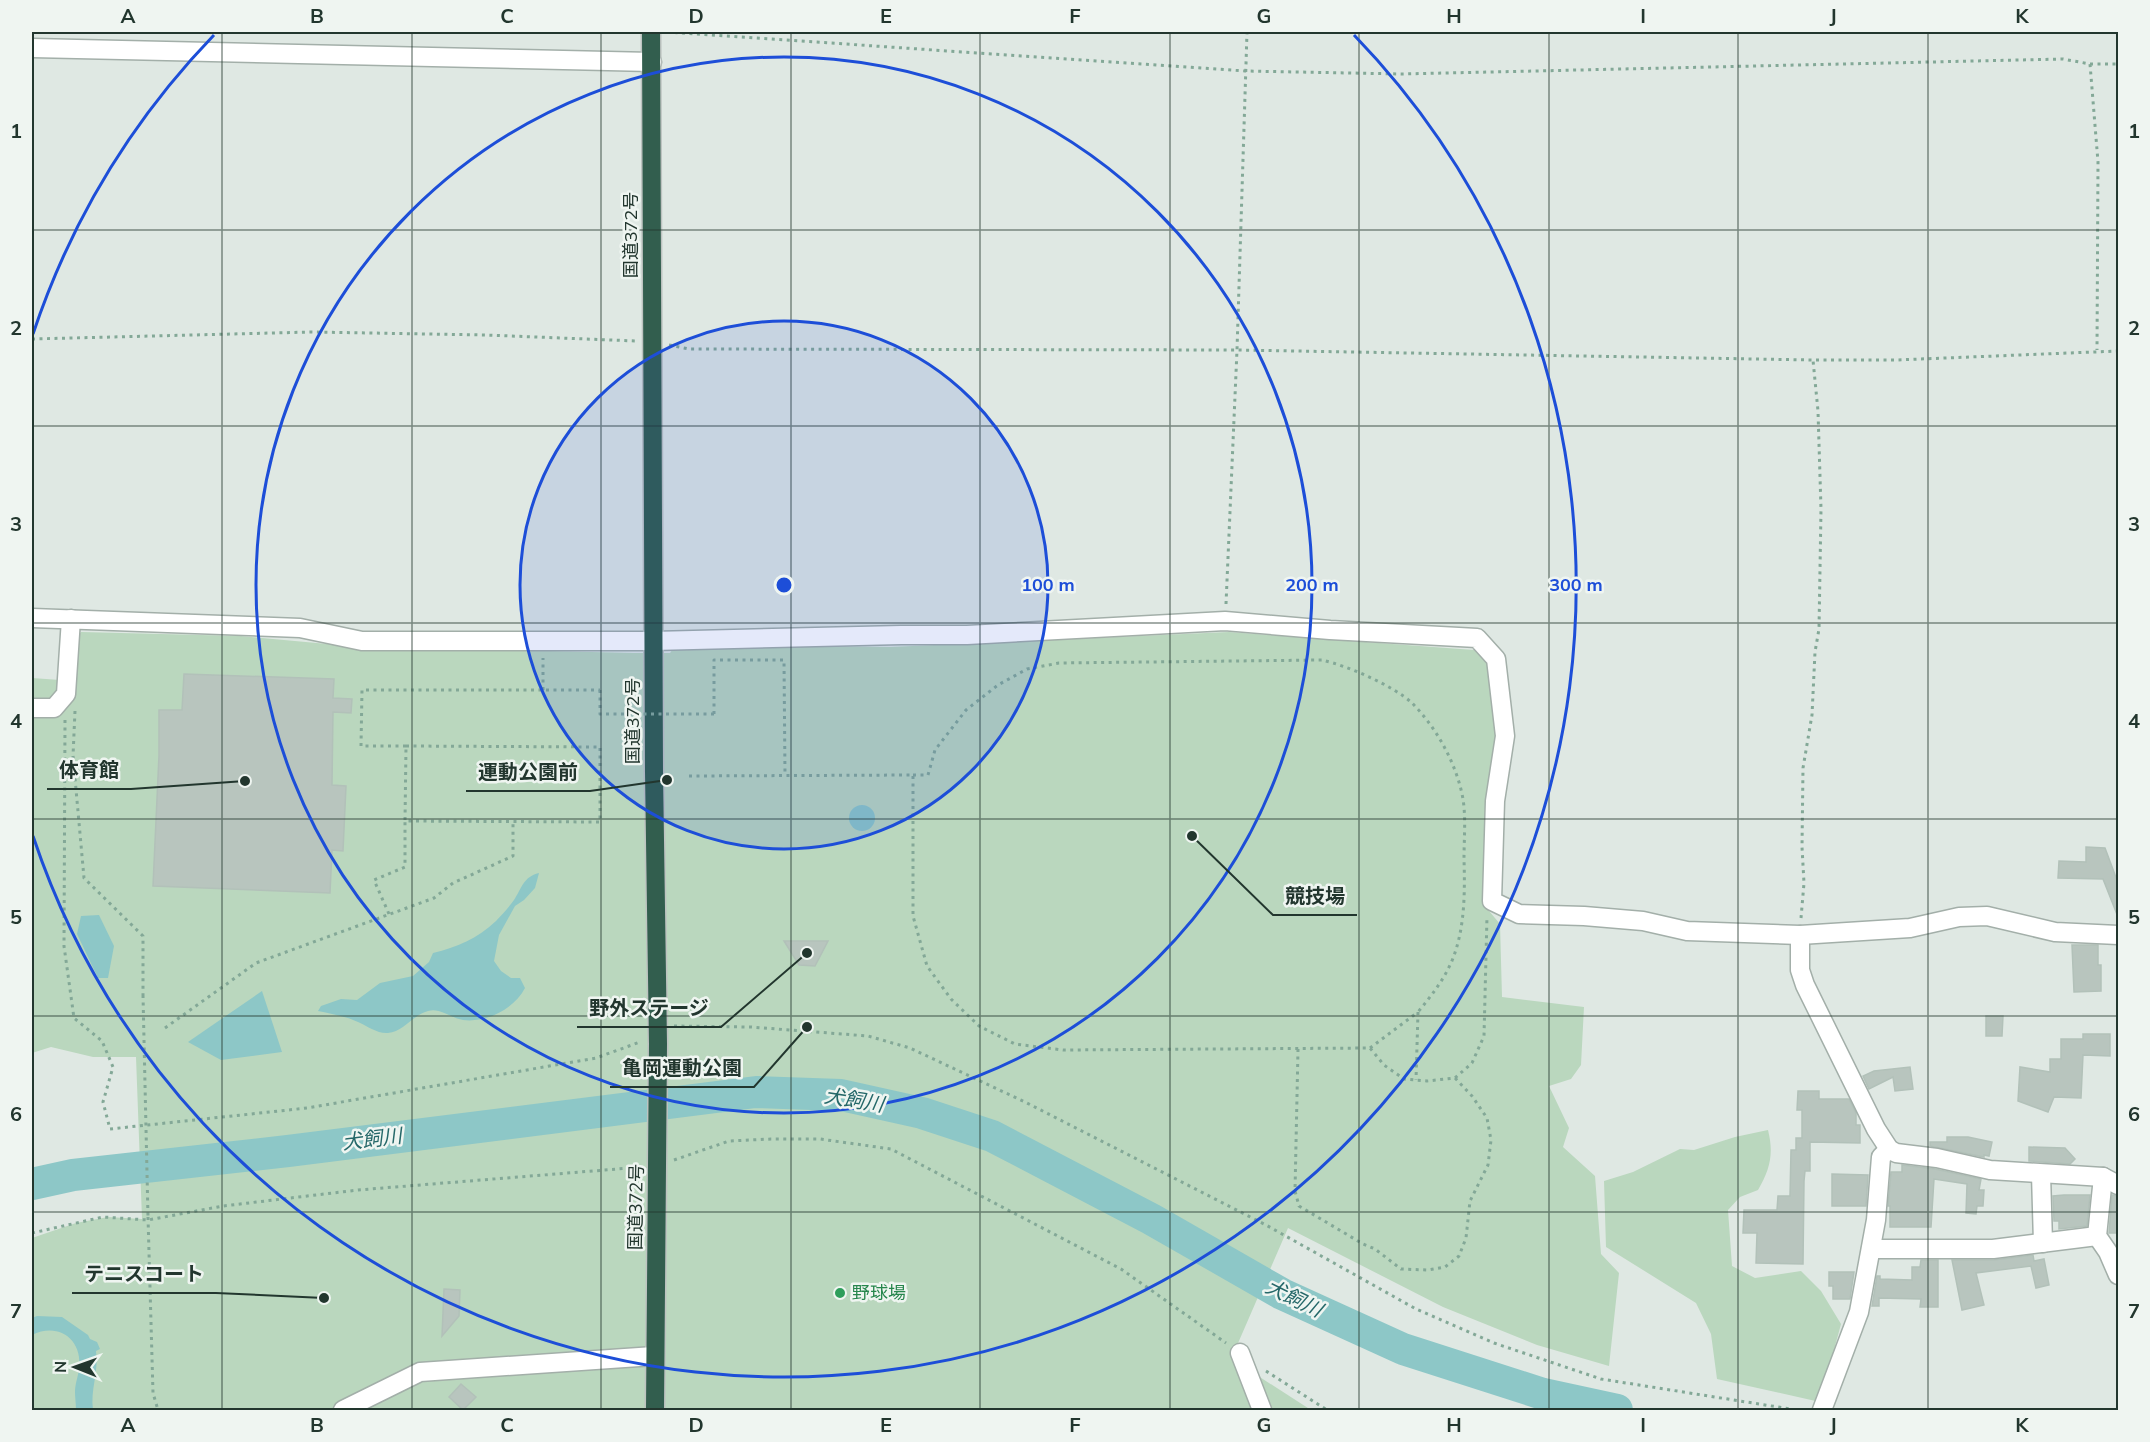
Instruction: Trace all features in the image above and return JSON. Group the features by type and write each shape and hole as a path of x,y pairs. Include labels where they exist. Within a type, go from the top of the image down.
{"highway":[{"name":"国道372号","path":"651,32 653,641 658,1035 655,1410"}],"street":[{"path":"32,48 112,40 652,62"},
{"path":"32,618 300,628 362,641 653,641 967,635 1225,621 1330,630 1477,638 1496,659 1505,736 1495,801 1492,901 1519,914 1631,920 1688,931 1800,935 1910,928 1959,917 1987,916 2055,932 2118,934"},
{"path":"32,708 54,708 67,705 71,619"},
{"path":"1800,935 1800,970 1805,985 1876,1129 1889,1149 1896,1153 1937,1158 1990,1170 2110,1181 2097,1236 2108,1252 2118,1275"},
{"path":"1822,1410 1859,1312 1876,1220 1881,1157 1889,1149"},
{"path":"2041,1174 2043,1243"},
{"path":"1871,1249 1994,1249 2097,1236"},
{"path":"1240,1353 1262,1410"},
{"path":"343,1410 420,1372 654,1356"}],"path":[{"path":"665,32 1245,71 1402,74 2063,59 2090,64 2118,64"},
{"path":"1225,621 1237,350 1247,32"},
{"path":"2090,64 2098,162 2097,350"},
{"path":"1237,350 1814,360 1896,360 2097,350 2118,351"},
{"path":"1800,935 1804,884 1803,768 1812,715 1815,652 1819,629 1821,509 1814,360"},
{"path":"543,690 544,641"},
{"path":"405,821 600,822 600,747 361,746 362,690 600,690 600,714 714,714 714,660 784,660 785,775"},
{"path":"689,776 785,775 913,775 928,775 935,750 966,710 998,685 1027,669 1059,663 1322,660 1341,665 1376,681 1411,703 1437,734 1456,773 1463,801 1465,885 1462,925 1452,962 1436,990 1418,1011 1370,1048 1063,1050 1015,1044 979,1026 951,999 927,966 913,916 913,775"},
{"path":"67,705 84,878 143,936 142,995 153,1393 159,1410"},
{"path":"67,705 65,717 64,946 74,1018 102,1041 113,1067 103,1102 110,1129 307,1108 596,1058 658,1035 751,1027 868,1036 910,1048 1025,1102 1266,1225 1416,1309 1494,1342 1601,1379 1797,1410"},
{"path":"389,914 374,880 405,867 406,746"},
{"path":"165,1028 256,963 434,898 453,883 513,856 513,822"},
{"path":"1370,1048 1384,1065 1404,1079 1455,1078 1472,1063 1484,1036 1487,909"},
{"path":"1416,1080 1418,1011"},
{"path":"1298,1048 1294,1191 1299,1206 1375,1249 1401,1269 1428,1270 1445,1267 1459,1256 1466,1238 1470,1200 1488,1165 1491,1140 1487,1118 1472,1096 1455,1078"},
{"path":"32,1233 104,1217 148,1218 223,1206 657,1157 729,1141 820,1139 891,1149 1121,1269 1240,1353"},
{"path":"1264,1370 1327,1410"}],"green space":[{"path":"81,632 241,636 349,646 670,653 677,644 890,647 1229,632 1474,650 1487,662 1496,732 1486,797 1484,905 1500,924 1502,997 1584,1007 1581,1065 1571,1079 1549,1086 1569,1128 1563,1147 1595,1176 1601,1254 1619,1273 1609,1366 1537,1345 1443,1307 1288,1228 1232,1357 1254,1410 32,1410 32,1238 76,1223 108,1217 142,1219 136,1057 93,1057 51,1047 32,1053 32,678 74,681 73,643"},
{"path":"1768,1130 1771,1154 1768,1168 1758,1190 1740,1197 1728,1210 1732,1266 1755,1278 1801,1271 1821,1291 1841,1324 1820,1402 1717,1379 1711,1334 1696,1303 1606,1247 1604,1181 1633,1172 1680,1149 1694,1150 1735,1137"},
{"path":"1252,1372 1311,1410 1267,1410"}],"water":[{"path":"862,805 871,809 875,818 871,827 862,831 853,827 849,818 853,809"},
{"path":"539,873 535,888 515,906 499,935 494,961 501,971 511,978 520,978 525,988 507,1008 490,1017 472,1020 459,1019 432,1010 423,1013 398,1030 388,1033 376,1031 348,1018 318,1011 321,1006 341,999 357,1000 380,983 413,976 429,962 433,953 466,942 482,933 510,905 526,880"},
{"path":"99,915 114,946 108,978 98,978 77,934 81,916"},
{"path":"262,991 282,1052 221,1060 188,1042"},
{"path":"37,1316 62,1317 97,1342 100,1349 96,1351 93,1410 76,1410 75,1389 79,1358 73,1342 59,1332 42,1331 32,1335 32,1318"}],"building":[{"path":"184,674 334,679 333,698 352,699 351,713 333,712 332,785 346,786 343,851 332,850 330,893 153,886 159,710 182,710"},
{"path":"2086,847 2105,848 2118,883 2118,917 2103,879 2058,878 2059,861 2086,862"},
{"path":"784,941 828,941 815,966 799,965"},
{"path":"2072,945 2098,945 2101,991 2074,992"},
{"path":"1986,1016 2003,1016 2002,1036 1986,1036"},
{"path":"2083,1034 2110,1034 2110,1056 2083,1055 2081,1098 2054,1097 2048,1112 2018,1101 2020,1067 2050,1072 2050,1059 2061,1059 2061,1039 2083,1039"},
{"path":"1910,1067 1913,1089 1895,1091 1893,1077 1869,1089 1863,1076 1874,1071"},
{"path":"1798,1091 1819,1091 1819,1099 1849,1099 1856,1113 1856,1125 1860,1125 1860,1143 1810,1142 1810,1171 1805,1171 1804,1181 1803,1264 1756,1263 1757,1233 1743,1233 1744,1210 1777,1210 1778,1196 1790,1196 1791,1150 1796,1150 1796,1138 1802,1138 1802,1110 1797,1110"},
{"path":"1947,1137 1968,1137 1992,1142 1989,1156 1984,1155 1984,1157 1930,1146 1930,1142 1947,1142"},
{"path":"2029,1147 2065,1148 2075,1159 2070,1164 2029,1161"},
{"path":"1902,1165 1935,1169 1981,1179 1979,1190 1984,1190 1983,1206 1977,1206 1976,1214 1966,1213 1967,1184 1934,1179 1931,1227 1890,1227 1890,1206 1888,1206 1891,1172 1902,1172"},
{"path":"1832,1174 1868,1175 1866,1206 1832,1206"},
{"path":"2090,1195 2087,1226 2059,1229 2059,1221 2054,1221 2053,1196"},
{"path":"2112,1195 2118,1196 2118,1233 2109,1233"},
{"path":"2033,1255 2034,1261 2044,1259 2049,1285 2036,1288 2031,1266 1976,1273 1984,1305 1962,1310 1952,1260 1994,1260"},
{"path":"1921,1260 1938,1260 1938,1307 1920,1307 1921,1299 1879,1298 1879,1306 1872,1306 1877,1276 1880,1276 1880,1279 1912,1280 1912,1267 1920,1267"},
{"path":"1829,1272 1854,1272 1850,1299 1833,1299 1833,1286 1829,1286"},
{"path":"444,1289 460,1290 459,1316 442,1336"},
{"path":"461,1384 476,1397 463,1410 449,1397"}],"waterway":[{"name":"犬飼川","path":"32,1184 73,1175 288,1151 756,1092 841,1095 922,1113 992,1136 1151,1219 1282,1294 1403,1349 1543,1394 1617,1410"}],"place":[{"name":"運動公園前","path":"667,780"},
{"name":"体育館","path":"245,781"},
{"name":"競技場","path":"1192,836"},
{"name":"野外ステージ","path":"807,953"},
{"name":"亀岡運動公園","path":"807,1027"},
{"name":"野球場","path":"840,1293"},
{"name":"テニスコート","path":"324,1298"}]}
